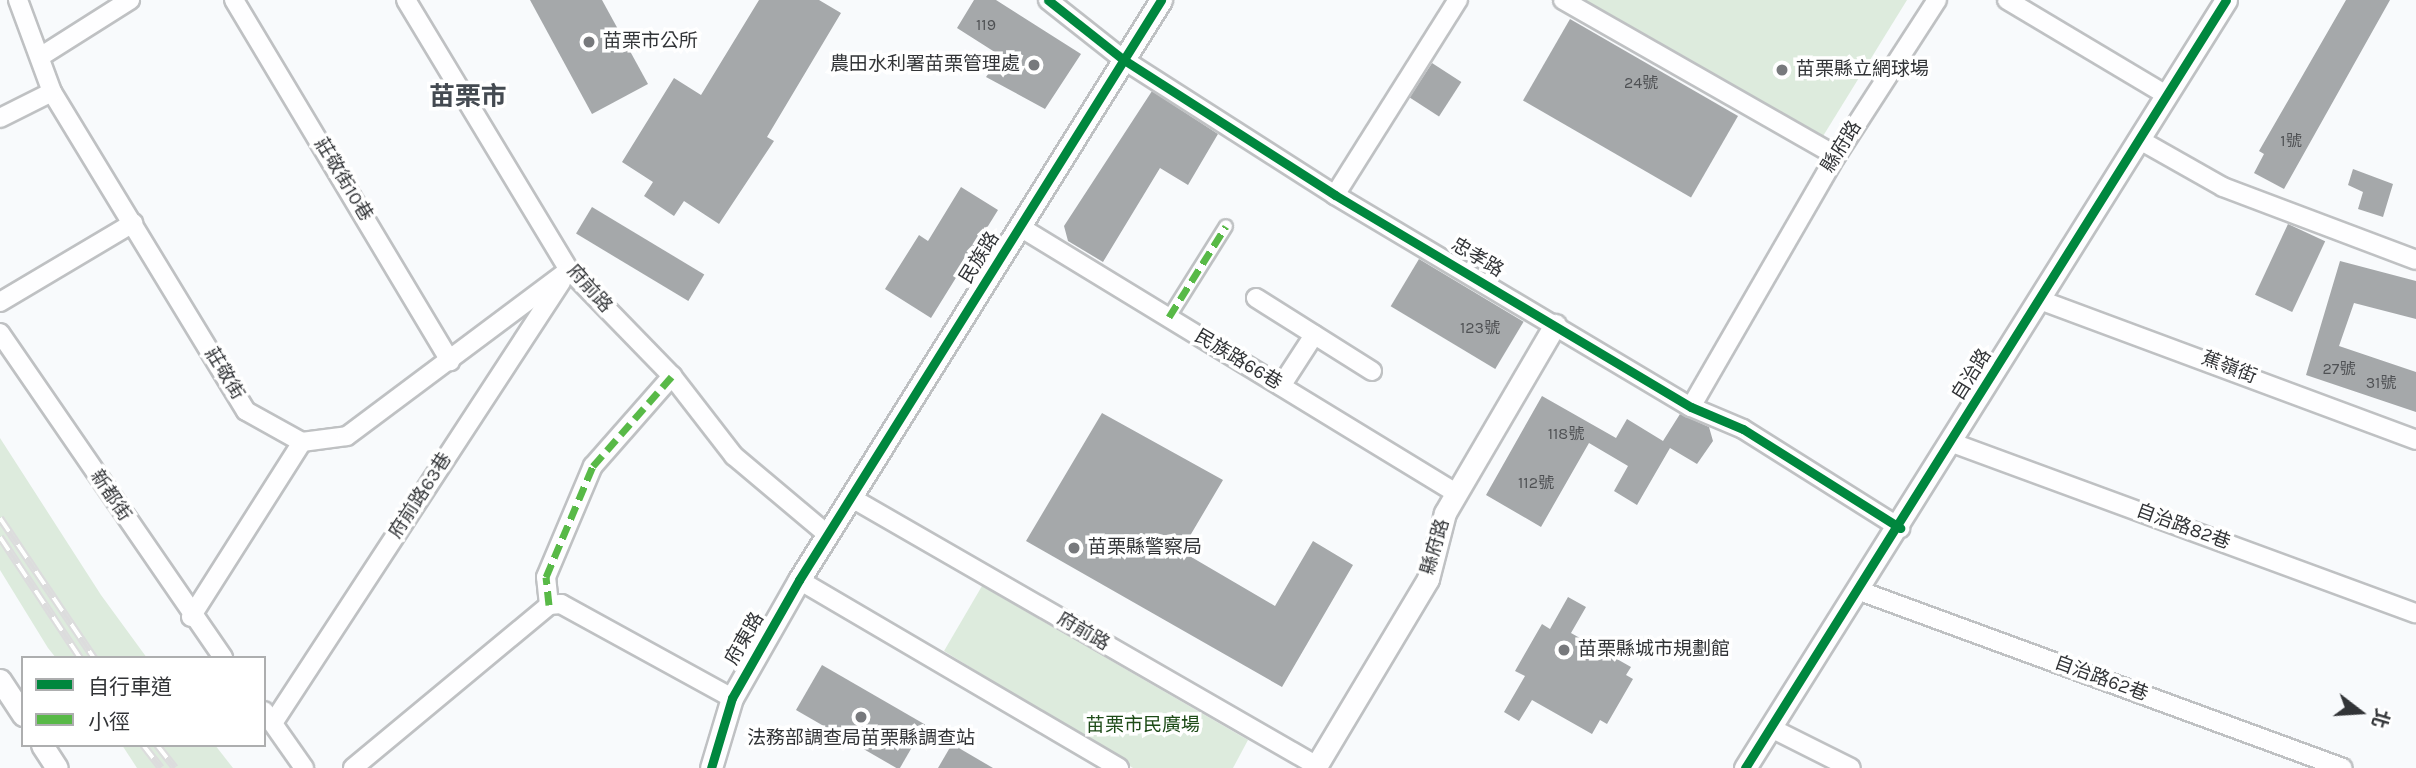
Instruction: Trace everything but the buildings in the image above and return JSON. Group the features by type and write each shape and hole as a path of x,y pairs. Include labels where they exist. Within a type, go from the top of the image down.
{"street":[{"name":"莊敬街","path":"18,0 43,55 52,92 246,411 302,442"},
{"path":"43,55 130,0"},
{"name":"莊敬街10巷","path":"234,0 450,361"},
{"name":"忠孝路","path":"1048,0 1124,61 1335,195 1691,407 1743,429 1900,528"},
{"name":"民族路","path":"827,534 1161,0"},
{"path":"1335,195 1458,0"},
{"path":"1563,0 1836,156"},
{"name":"縣府路","path":"1691,407 1836,156 1937,0"},
{"path":"2007,0 2168,96"},
{"name":"自治路","path":"1745,768 1900,528 1950,442 2226,0"},
{"name":"府前路","path":"411,2 569,270 671,376 734,456 827,534"},
{"path":"0,118 52,92"},
{"path":"2140,140 2223,187 2416,260"},
{"path":"0,302 134,223"},
{"path":"1169,317 1226,226"},
{"name":"民族路66巷","path":"1020,227 1456,493"},
{"path":"191,617 302,442 347,436 569,270"},
{"name":"府前路63巷","path":"269,717 569,270"},
{"path":"1256,298 1372,371"},
{"name":"蕉嶺街","path":"2040,300 2416,440"},
{"name":"縣府路","path":"1316,767 1428,579 1444,513 1555,325"},
{"name":"新都街","path":"0,333 191,617 221,656"},
{"path":"1281,386 1314,335"},
{"path":"549,605 546,577 593,466 671,376"},
{"name":"自治路82巷","path":"1950,442 2416,613"},
{"name":"府前路","path":"850,497 1316,767"},
{"name":"府東路","path":"711,768 732,698 827,534"},
{"path":"799,580 1119,768"},
{"name":"自治路62巷","path":"1860,590 2343,768"},
{"path":"354,768 549,605 561,604 732,698"},
{"path":"0,680 21,712"},
{"path":"269,717 304,768"},
{"path":"1771,728 1851,768"},
{"path":"43,747 57,768"}],"green space":[{"name":"苗栗縣立網球場","path":"1584,0 1907,0 1820,141"},
{"path":"0,438 101,595 146,656 54,656 0,570"},
{"name":"苗栗市民廣場","path":"982,586 1248,740 1233,768 1133,768 944,651"},
{"path":"123,747 217,747 233,768 137,768"}],"railway":[{"path":"0,518 93,656"},
{"path":"0,537 79,656"},
{"path":"145,747 161,768"},
{"path":"159,747 175,768"}],"marked path":[{"path":"1169,317 1226,226"},
{"path":"549,605 546,577 593,466 672,376"}],"cycle path":[{"path":"1048,0 1124,60 1335,195 1691,407 1743,429 1900,528"},
{"path":"711,768 732,698 799,580 1161,0"},
{"path":"1745,768 2226,0"}],"place":[{"name":"苗栗市公所","path":"589,42"},
{"name":"農田水利署苗栗管理處","path":"1034,65"},
{"name":"苗栗縣立網球場","path":"1782,70"},
{"name":"苗栗縣警察局","path":"1074,548"},
{"name":"苗栗縣城市規劃館","path":"1564,650"},
{"name":"法務部調查局苗栗縣調查站","path":"861,717"}],"district":[{"name":"苗栗市","path":"468,97"}]}
